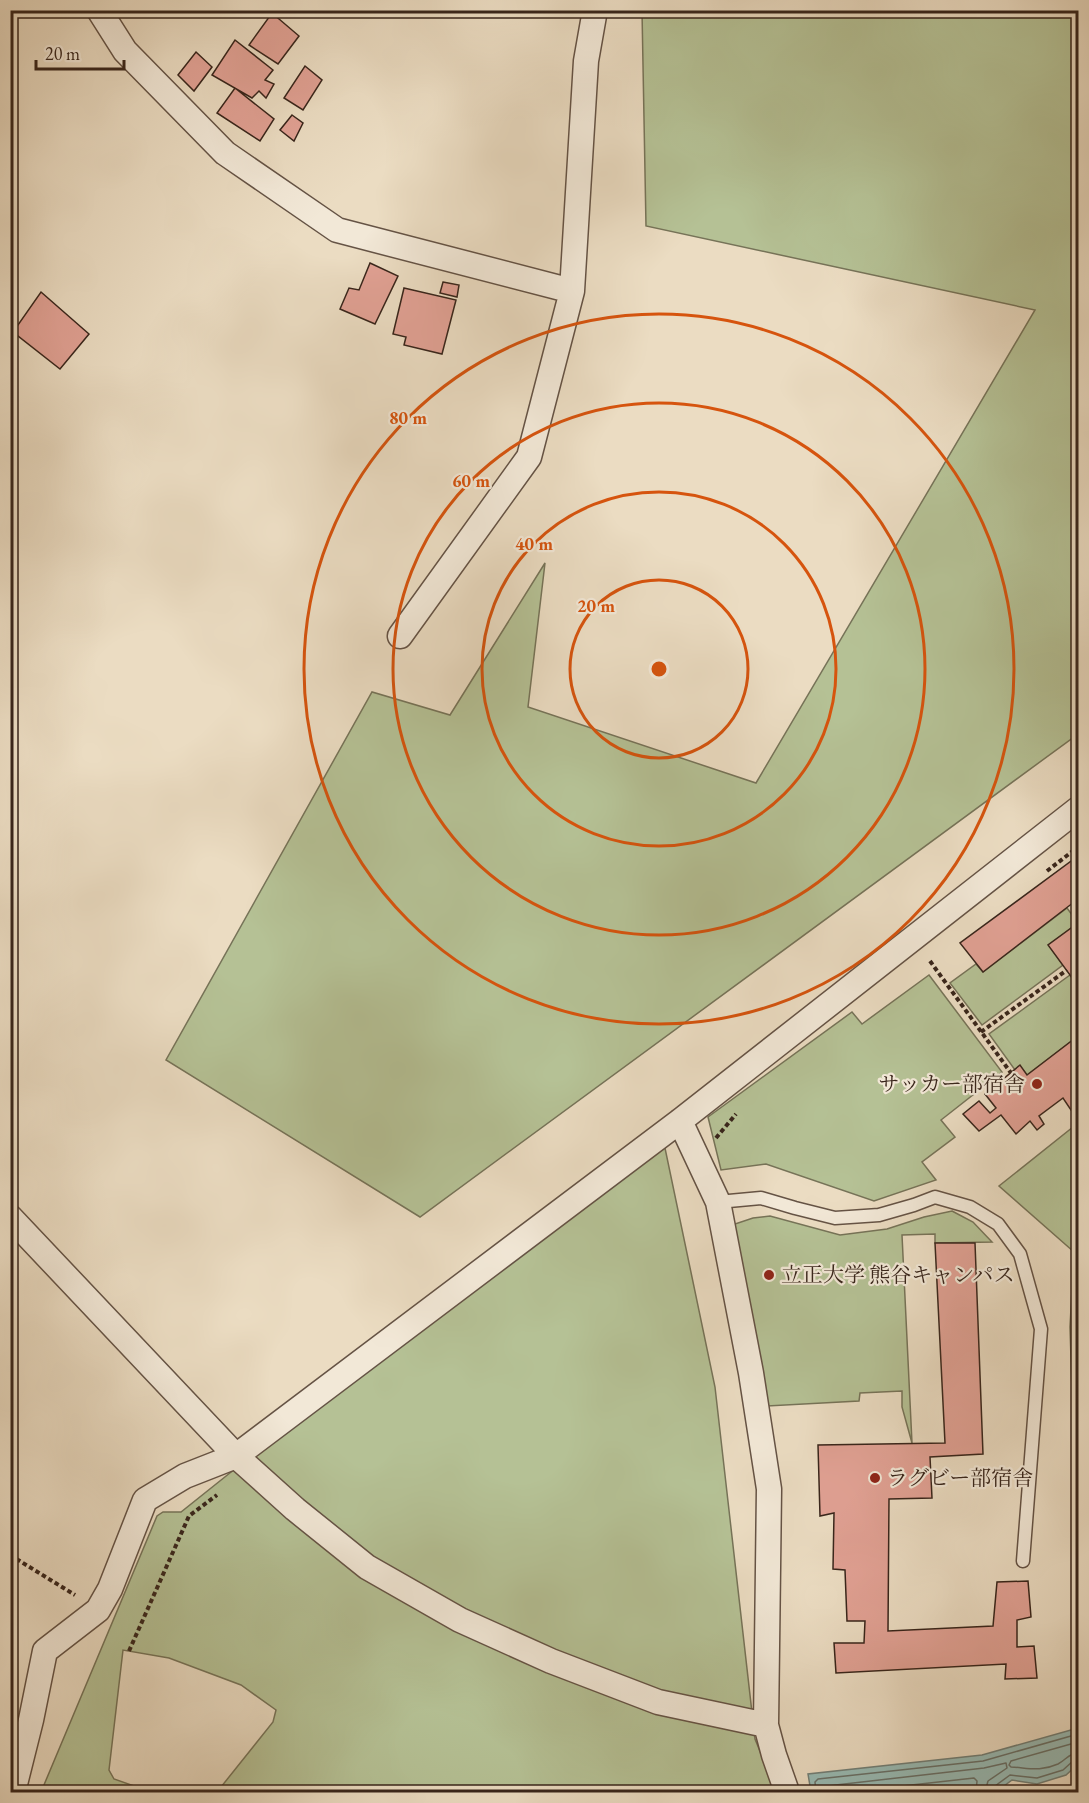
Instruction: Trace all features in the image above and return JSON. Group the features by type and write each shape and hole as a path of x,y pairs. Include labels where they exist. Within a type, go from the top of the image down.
{"street":[{"path":"99,10 125,51 225,153 338,230 572,291"},
{"path":"400,636 529,457 572,291 586,61 595,10"},
{"path":"13,1792 32,1720 45,1651 98,1610 110,1589 145,1500 184,1476 243,1462 1078,808"},
{"path":"680,1121 718,1202 751,1373 769,1489 766,1725 787,1792"},
{"path":"10,1217 243,1462 367,1567 460,1620 551,1661 658,1701 766,1725"}],"lane":[{"path":"718,1202 761,1197 795,1209 835,1218 879,1215 935,1197 970,1207 998,1224 1020,1254 1041,1329 1023,1561"}],"path":[{"path":"930,961 1011,1073"},
{"path":"981,1032 1067,970"},
{"path":"129,1651 189,1516 243,1462"},
{"path":"10,1555 98,1610"}],"green space":[{"path":"642,11 1078,11 1078,734 420,1217 166,1060 372,692 450,715 545,563 528,707 756,783 1035,310 646,226"},
{"path":"1067,908 1078,923 1049,945 1063,965 982,1025 950,983 976,964 983,972"},
{"path":"929,975 1002,1072 941,1120 955,1137 922,1162 936,1180 874,1201 766,1164 721,1170 708,1117 852,1012 862,1024"},
{"path":"1070,975 1078,986 1078,1036 1027,1075 1020,1066 1015,1070 989,1034"},
{"path":"1078,1123 1078,1584 1070,1327 1074,1252 999,1186"},
{"path":"661,1129 715,1387 755,1739 777,1792 217,1792 273,1722 276,1710 241,1685 169,1658 123,1650 109,1770 114,1779 151,1792 41,1792 157,1516 163,1512 181,1512"},
{"path":"952,1211 973,1222 992,1242 935,1243 935,1234 902,1235 912,1443 902,1407 902,1391 860,1393 859,1401 767,1406 732,1225 753,1218 770,1216 840,1235 887,1229"}],"water":[{"path":"1078,1728 1078,1764 1066,1775 1037,1784 1012,1780 996,1792 811,1792 808,1774 982,1755"}],"building":[{"path":"272,13 299,36 278,64 249,45"},
{"path":"235,40 273,70 265,80 274,84 266,98 259,91 252,98 212,75"},
{"path":"196,52 212,67 194,91 178,75"},
{"path":"305,66 322,80 303,110 284,98"},
{"path":"235,88 274,119 260,141 217,113"},
{"path":"292,115 303,123 294,141 280,130"},
{"path":"370,263 398,276 375,324 340,309 349,288 359,290"},
{"path":"443,282 459,285 457,297 440,293"},
{"path":"404,288 456,300 442,354 404,345 406,337 393,334"},
{"path":"41,292 89,334 60,369 13,332"},
{"path":"1078,856 1078,899 983,972 960,943"},
{"path":"1078,923 1078,986 1048,945"},
{"name":"サッカー部宿舎","path":"1078,1036 1078,1114 1075,1116 1063,1098 1039,1116 1044,1124 1037,1130 1030,1121 1016,1134 1001,1115 979,1131 963,1114 979,1101 990,1113 996,1108 985,1094 1020,1065 1027,1075"},
{"name":"ラグビー部宿舎","path":"935,1243 975,1243 983,1454 930,1457 932,1498 889,1499 888,1631 993,1626 997,1582 1028,1581 1031,1617 1017,1620 1017,1647 1034,1646 1037,1678 1005,1679 1006,1664 836,1673 834,1643 864,1643 865,1621 847,1621 845,1570 833,1569 834,1513 820,1516 818,1445 945,1443"}],"place":[{"name":"サッカー部宿舎","path":"1037,1084"},
{"name":"立正大学 熊谷キャンパス","path":"769,1275"},
{"name":"ラグビー部宿舎","path":"875,1478"}]}
